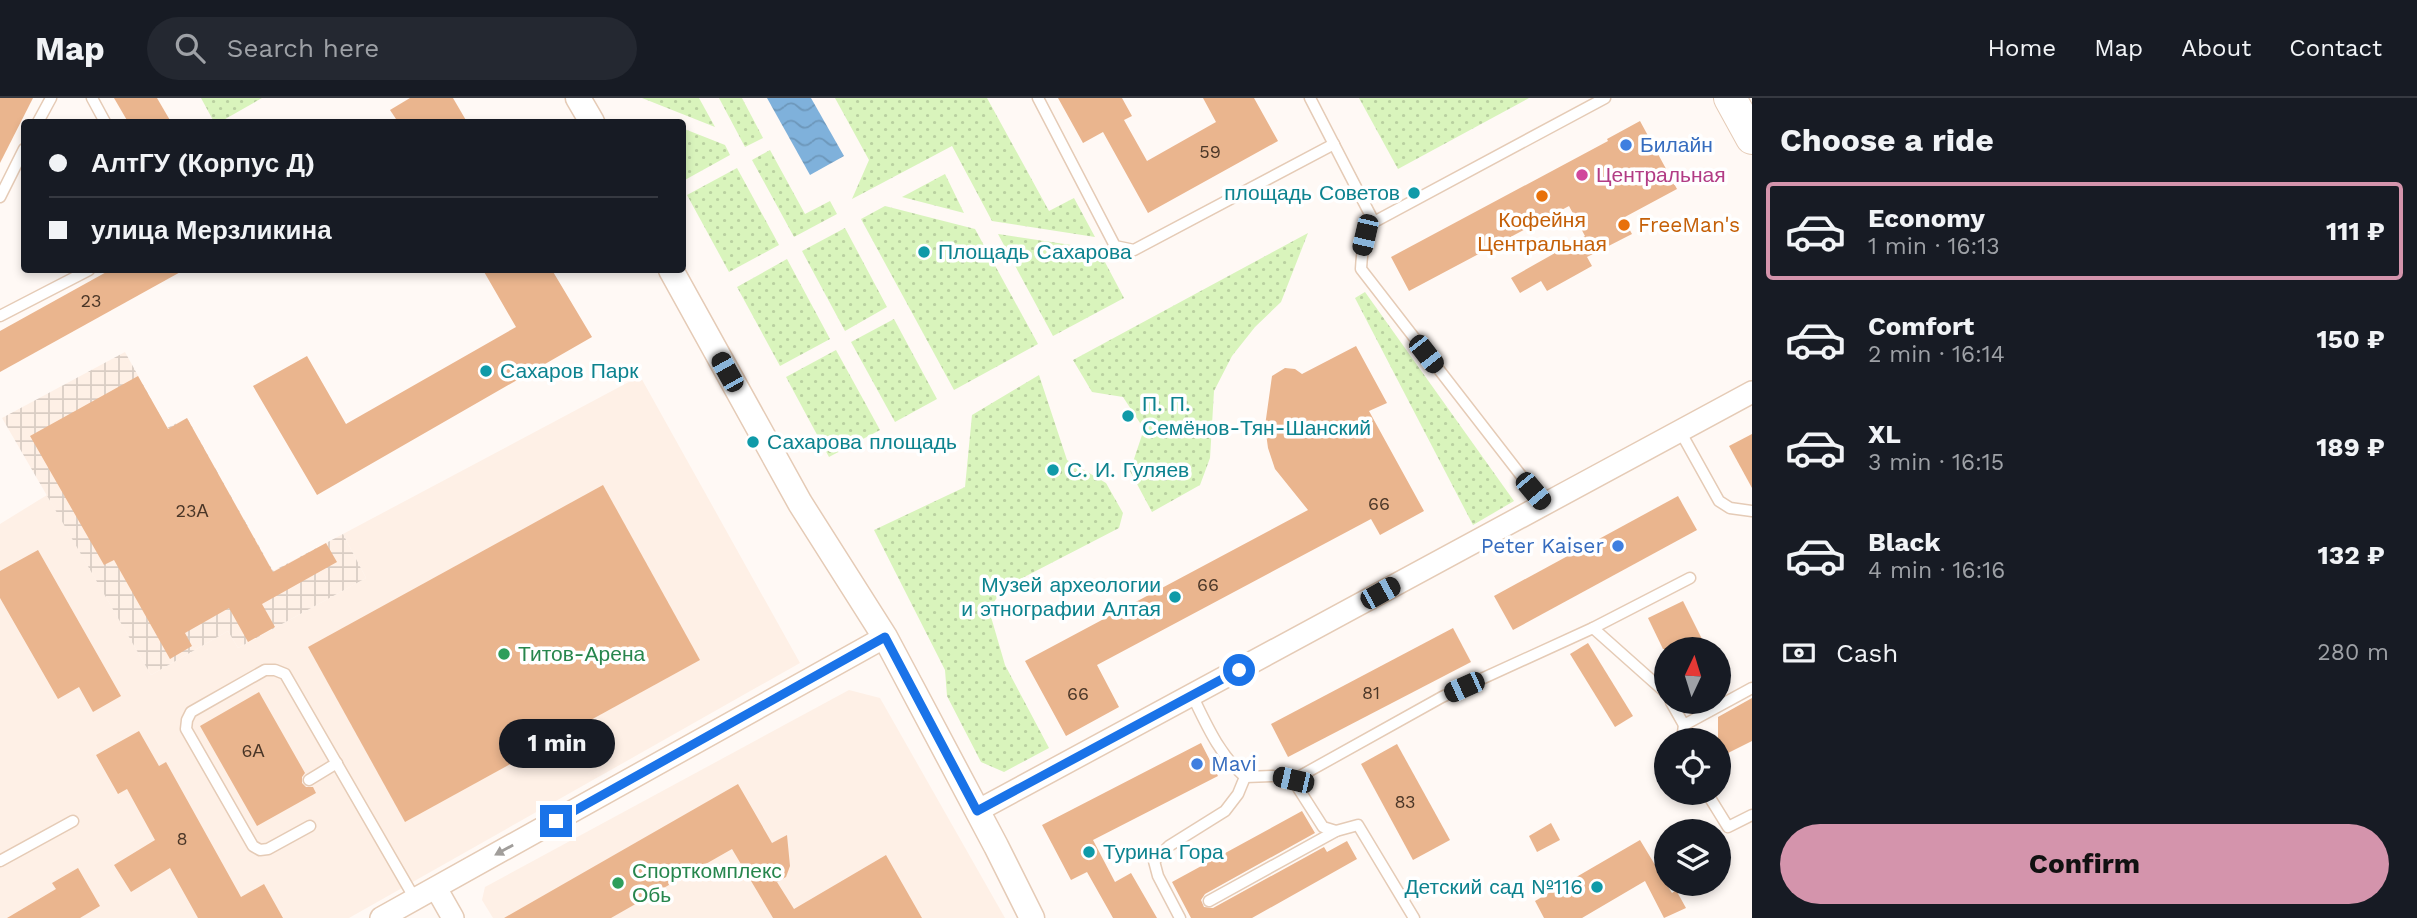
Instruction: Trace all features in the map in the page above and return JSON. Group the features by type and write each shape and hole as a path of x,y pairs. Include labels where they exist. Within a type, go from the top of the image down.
{"main road":[{"path":"1730,98 1752,138"}],"street":[{"path":"578,98 590,119"},
{"path":"673,273 800,503 885,637 1032,918"},
{"path":"977,811 1752,392"},
{"path":"381,918 885,637"},
{"path":"436,888 453,918"}],"lane":[{"path":"40,119 51,98"},
{"path":"92,98 103,119"},
{"path":"1038,98 1115,246 1133,250 1334,144"},
{"path":"1310,98 1374,222"},
{"path":"1544,505 1361,269 1365,235 1374,222 1605,98"},
{"path":"0,197 21,155"},
{"path":"0,316 83,273"},
{"path":"1680,431 1718,501 1730,508 1752,511"},
{"path":"1192,695 1217,746 1229,763 1245,777 1273,776 1293,780 1442,697 1593,628 1690,578"},
{"path":"1593,628 1654,681"},
{"path":"310,826 268,849 260,850 253,846 187,729 188,715 265,670 281,671 292,685 415,899"},
{"path":"1684,724 1752,688"},
{"path":"1678,714 1684,728"},
{"path":"309,779 337,763"},
{"path":"1180,918 1158,876 1154,861 1169,846 1226,811 1238,794 1245,777"},
{"path":"1293,780 1323,827 1336,831"},
{"path":"1731,826 1752,815"},
{"path":"0,861 73,821"},
{"path":"1209,901 1336,831 1358,825 1414,918"}],"shaded area":[{"path":"125,352 167,428 187,418 273,571 343,534 366,578 238,648 228,631 151,675 2,418"},
{"path":"640,376 800,663 349,918 0,918 0,524 47,495 151,675 228,631 238,648 366,578 343,534"},
{"path":"849,690 880,698 1005,918 493,918 482,900 485,887"}],"green space":[{"path":"201,98 262,98 225,119 212,119"},
{"path":"642,98 699,98 715,127"},
{"path":"719,98 742,98 763,138 745,147"},
{"path":"835,98 987,98 1049,211 1074,198 1095,237 992,221 952,146 852,199 869,160"},
{"path":"1359,98 1529,98 1398,169"},
{"path":"686,130 725,145 730,155 686,179"},
{"path":"770,150 805,214 830,201 837,214 794,237 752,160"},
{"path":"737,168 779,245 729,272 687,195"},
{"path":"945,174 964,213 902,197"},
{"path":"885,206 975,229 1038,344 954,390 861,219"},
{"path":"845,228 887,307 845,331 802,251"},
{"path":"1308,233 1281,302 1255,327 1232,356 1214,391 1210,458 1200,485 1152,512 1130,471 1144,429 1123,397 1092,392 1073,360"},
{"path":"998,234 1098,249 1124,298 1053,336"},
{"path":"787,259 830,339 780,366 737,287"},
{"path":"1365,292 1514,501 1473,525 1355,298"},
{"path":"894,319 937,399 895,422 851,342"},
{"path":"836,350 880,430 829,457 786,377"},
{"path":"1039,375 1067,460 1106,483 1123,513 1119,528 1003,588 989,610 1005,665 1049,748 1004,772 981,762 947,696 945,670 874,530 965,487 972,415"}],"water":[{"path":"767,98 811,98 844,156 810,175"}],"building":[{"path":"0,98 33,98 21,119 0,163"},
{"path":"114,98 157,98 169,119 126,119"},
{"path":"410,98 453,98 465,119 396,119 390,110"},
{"path":"1058,98 1122,98 1132,116 1124,120 1147,161 1216,122 1203,98 1254,98 1278,141 1148,213 1103,132 1083,143"},
{"path":"1640,121 1677,189 1623,218 1632,234 1587,257 1592,266 1547,291 1541,281 1520,293 1511,278 1585,236 1569,206 1409,291 1391,257 1608,141 1607,139"},
{"path":"105,273 179,273 0,372 0,331"},
{"name":"Сахаров Парк","path":"485,273 554,273 592,337 317,495 253,386 307,356 346,424 516,327"},
{"path":"1356,346 1387,403 1369,411 1424,511 1380,535 1371,519 1097,665 1119,707 1066,736 1025,661 1308,510 1275,469 1268,448 1265,426 1272,376 1285,368 1295,369 1302,374"},
{"path":"138,376 168,429 187,418 273,572 326,543 337,562 262,604 275,627 248,642 229,608 185,633 192,646 170,659 114,560 104,565 30,436"},
{"path":"1752,434 1752,488 1729,446"},
{"name":"Титов-Арена","path":"603,485 700,660 405,822 308,647"},
{"path":"1678,496 1697,530 1513,630 1494,596"},
{"path":"38,550 121,696 93,712 79,687 58,699 0,598 0,571"},
{"path":"1683,601 1701,637 1657,637 1648,618"},
{"path":"1453,628 1471,662 1288,757 1271,724"},
{"path":"1588,643 1633,716 1615,727 1570,654"},
{"path":"259,692 305,773 302,783 306,787 313,787 316,793 257,826 200,726"},
{"path":"1752,698 1752,741 1731,752 1731,728 1718,728 1718,717 1731,714 1731,710"},
{"path":"139,731 159,766 166,762 241,897 264,884 283,918 198,918 170,868 131,892 114,865 155,840 127,789 118,794 96,755"},
{"path":"1201,743 1218,776 1093,840 1115,882 1131,873 1157,918 1113,918 1087,872 1071,880 1042,825"},
{"path":"1397,744 1450,840 1413,860 1361,764"},
{"name":"Спорткомплекс Обь","path":"738,784 772,843 787,835 790,866 786,877 777,882 794,909 886,855 922,918 773,918 732,849 611,918 504,918"},
{"path":"1302,811 1315,833 1205,894 1201,900 1204,907 1213,908 1324,847 1327,852 1347,841 1357,859 1252,918 1191,918 1172,882"},
{"path":"1551,823 1560,840 1537,852 1529,836"},
{"name":"Детский сад №116","path":"1640,840 1654,863 1654,896 1679,896 1686,908 1664,918 1645,881 1582,918 1544,918 1535,901"},
{"path":"78,868 100,906 80,918 7,918 56,889 52,883"}],"place":[{"name":"Билайн","path":"1626,145"},
{"name":"Центральная","path":"1582,175"},
{"name":"площадь Советов","path":"1414,193"},
{"name":"Кофейня Центральная","path":"1542,196"},
{"name":"FreeMan's","path":"1624,225"},
{"name":"Площадь Сахарова","path":"924,252"},
{"name":"Сахаров Парк","path":"486,371"},
{"name":"П. П. Семёнов-Тян-Шанский","path":"1128,416"},
{"name":"Сахарова площадь","path":"753,442"},
{"name":"С. И. Гуляев","path":"1053,470"},
{"name":"Peter Kaiser","path":"1618,546"},
{"name":"Музей археологии и этнографии Алтая","path":"1175,597"},
{"name":"Титов-Арена","path":"504,654"},
{"name":"Mavi","path":"1197,764"},
{"name":"Турина Гора","path":"1089,852"},
{"name":"Спорткомплекс Обь","path":"618,883"},
{"name":"Детский сад №116","path":"1597,887"}],"route":[{"path":"556,821 885,637 977,811 1239,670"}]}
